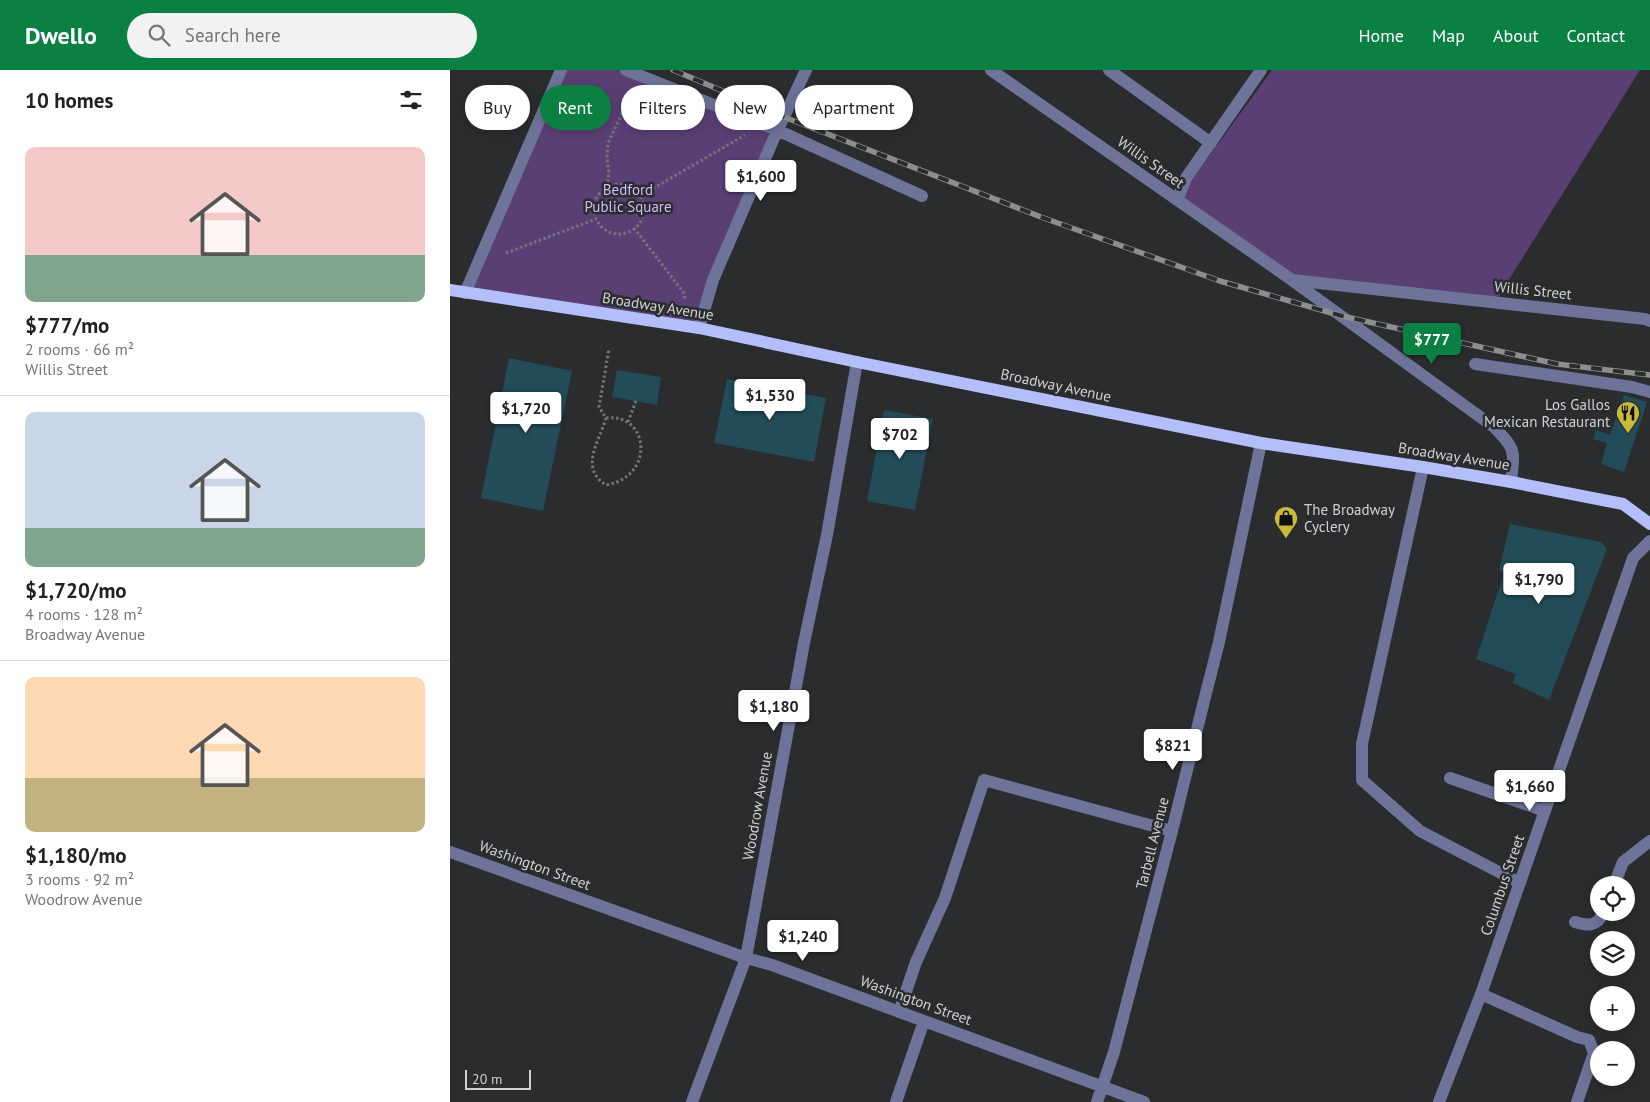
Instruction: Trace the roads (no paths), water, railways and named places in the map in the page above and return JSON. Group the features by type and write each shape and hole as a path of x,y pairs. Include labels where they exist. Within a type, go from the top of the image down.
{"main road":[{"name":"Broadway Avenue","path":"450,290 699,328 857,362 1261,443 1511,482 1622,504 1650,524"}],"street":[{"path":"465,293 561,70"},
{"path":"626,70 715,105"},
{"path":"785,113 806,70"},
{"name":"Willis Street","path":"991,70 1292,280 1494,427 1513,450 1511,482"},
{"path":"1109,70 1211,142"},
{"path":"1177,200 1186,178 1261,70"},
{"path":"699,328 713,280 777,130 922,196"},
{"name":"Willis Street","path":"1292,280 1650,321"},
{"name":"Woodrow Avenue","path":"692,1102 746,958 857,362"},
{"path":"1475,364 1632,387 1650,392"},
{"name":"Tarbell Avenue","path":"1097,1102 1114,1052 1172,831 1219,642 1261,443"},
{"path":"1423,467 1362,744 1362,780 1420,831 1520,883"},
{"name":"Columbus Street","path":"1439,1102 1482,994 1633,558 1650,541"},
{"path":"1450,778 1545,811"},
{"path":"899,1012 916,962 945,898 984,780 1172,831"},
{"path":"1618,876 1623,862 1650,841"},
{"name":"Washington Street","path":"450,852 746,958 772,965 1144,1102"},
{"path":"1574,922 1588,926 1599,921"},
{"path":"1482,994 1577,1037 1589,1040 1594,1053 1577,1102"},
{"path":"896,1102 924,1021"}],"railway":[{"path":"673,70 784,117 1041,217 1220,281 1342,316 1557,364 1650,375"}],"place":[{"name":"Los Gallos Mexican Restaurant","path":"1628,434"},
{"name":"The Broadway Cyclery","path":"1286,539"}],"park label":[{"name":"Bedford Public Square","path":"628,198"}]}
